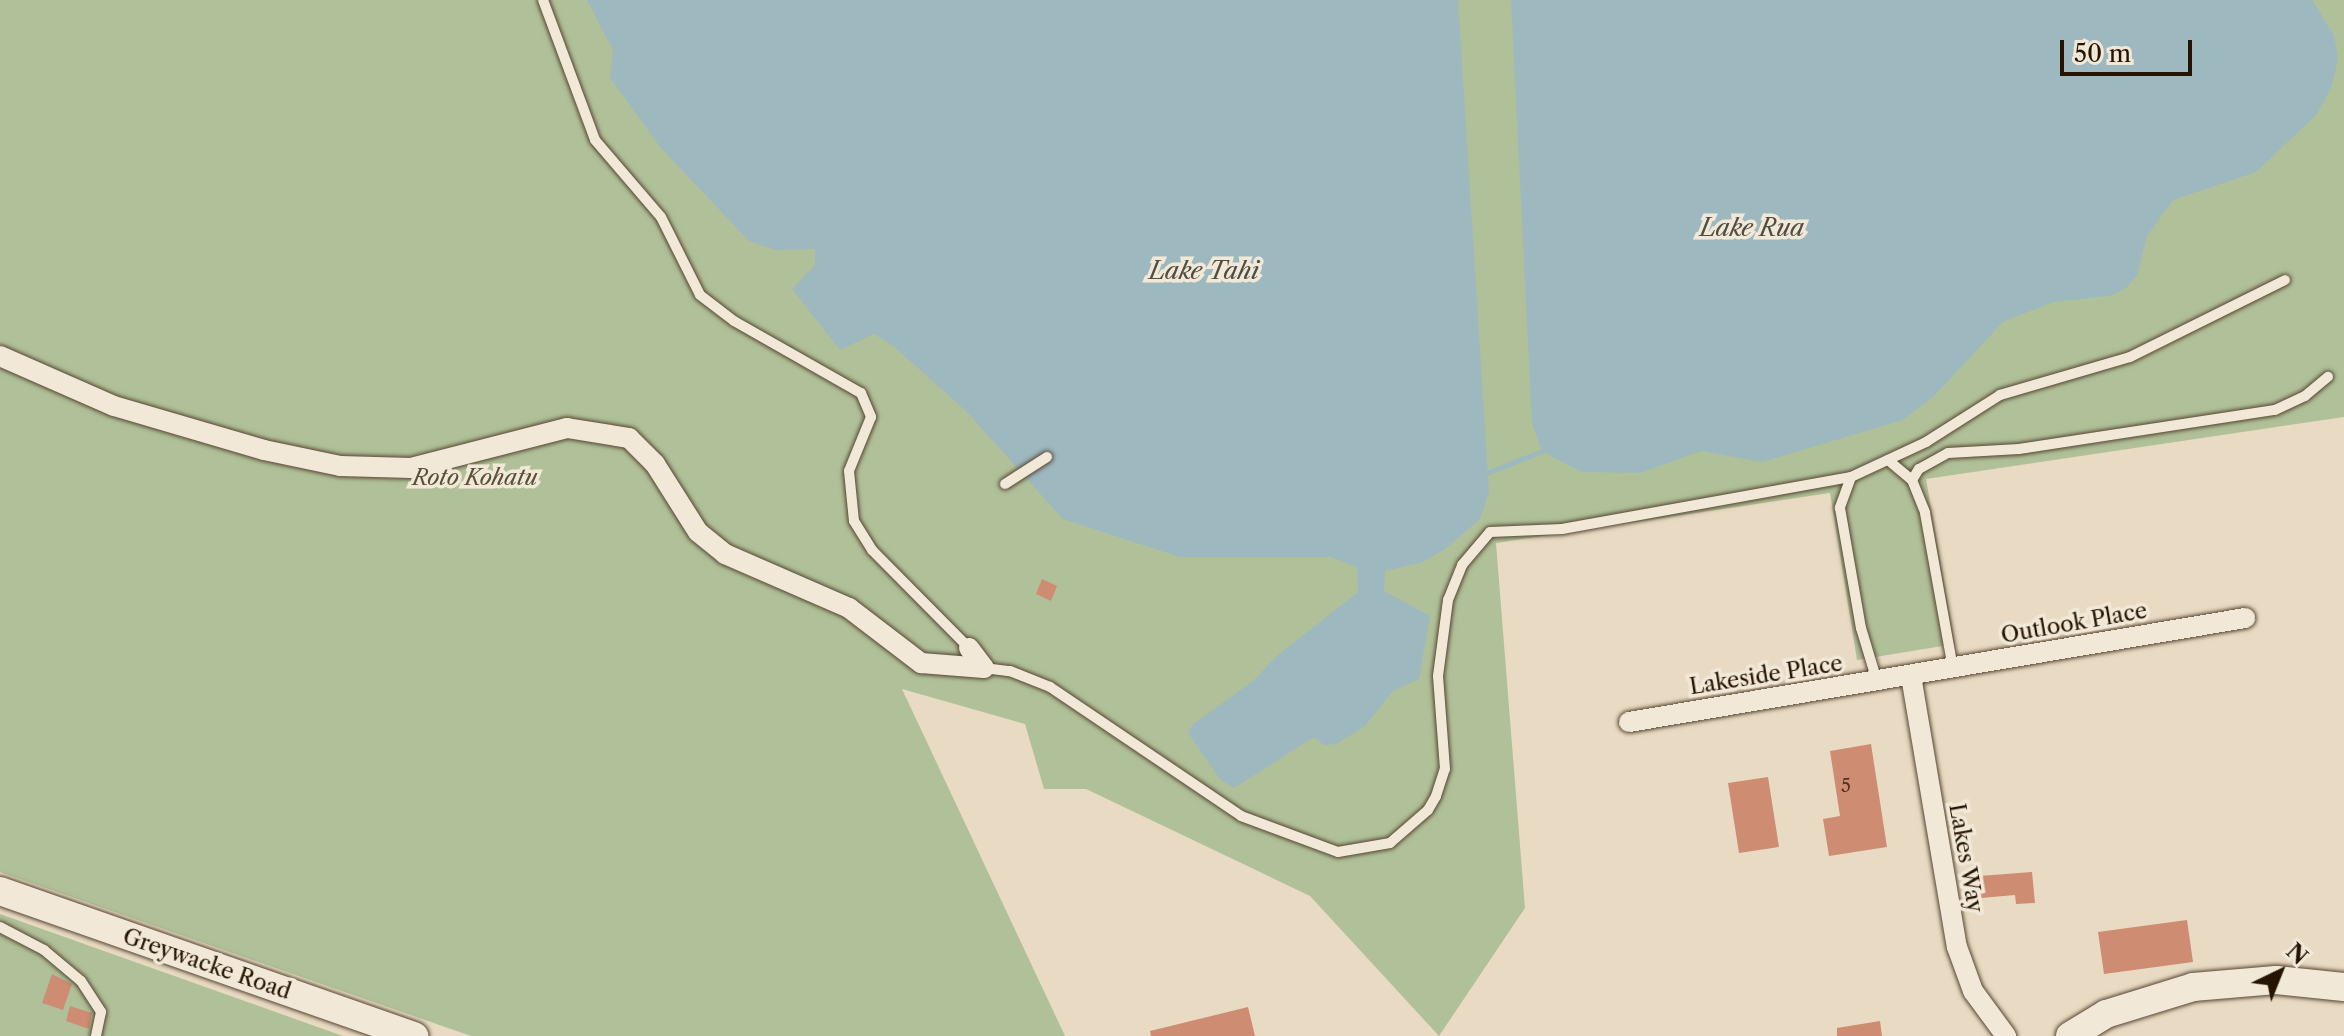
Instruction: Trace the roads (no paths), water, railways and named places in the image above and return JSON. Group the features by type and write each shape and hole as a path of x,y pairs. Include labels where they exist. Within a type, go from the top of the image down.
{"street":[{"path":"0,356 114,406 302,459 411,468 567,428 629,438 655,464 698,532 725,554 849,608 921,663 984,668"},
{"name":"Outlook Place","path":"1911,676 2245,618"},
{"path":"969,648 984,668"},
{"name":"Lakeside Place","path":"1629,722 1911,676"},
{"name":"Lakes Way","path":"1911,676 1957,947 1973,991 2006,1036"},
{"name":"Greywacke Road","path":"0,891 414,1036"},
{"path":"2070,1036 2119,1009 2193,987 2276,980 2344,987"}],"lane":[{"path":"543,0 595,140 661,217 700,295 734,321 861,393 871,417 849,471 854,521 872,550 969,648"},
{"path":"984,668 1010,671 1050,687 1241,816 1307,845 1338,852 1390,843 1428,810 1445,769 1438,676 1445,614 1453,581 1479,542 1503,529 1562,529 1804,488 1851,477 1888,460 2000,395 2130,357 2285,280"},
{"path":"1912,480 1919,469 1948,453 2019,449 2275,410 2305,396 2328,377"},
{"path":"1005,484 1047,457"},
{"path":"1888,460 1912,480 1925,513 1953,668"},
{"path":"1851,477 1840,508 1861,628 1877,681"},
{"path":"0,927 44,950 81,981 101,1012 96,1036"}],"water":[{"name":"Lake Tahi","path":"587,0 1458,0 1489,492 1480,519 1445,549 1423,562 1385,571 1384,591 1430,616 1419,679 1393,691 1364,727 1336,744 1324,745 1314,737 1234,788 1220,779 1188,733 1192,725 1253,681 1278,655 1358,592 1357,567 1331,557 1180,557 1063,519 966,411 892,345 874,334 840,350 792,289 815,265 815,249 776,250 749,241 661,148 610,78 613,50"},
{"name":"Lake Rua","path":"1511,0 2312,0 2334,35 2338,59 2331,89 2316,115 2256,172 2173,200 2147,236 2137,276 2127,287 2110,296 2053,302 2003,322 1935,395 1903,420 1762,462 1701,451 1640,473 1581,472 1542,451 1532,423"}],"waterway":[{"path":"1489,472 1542,451"}],"park label":[{"name":"Roto Kohatu","path":"475,478"}]}
